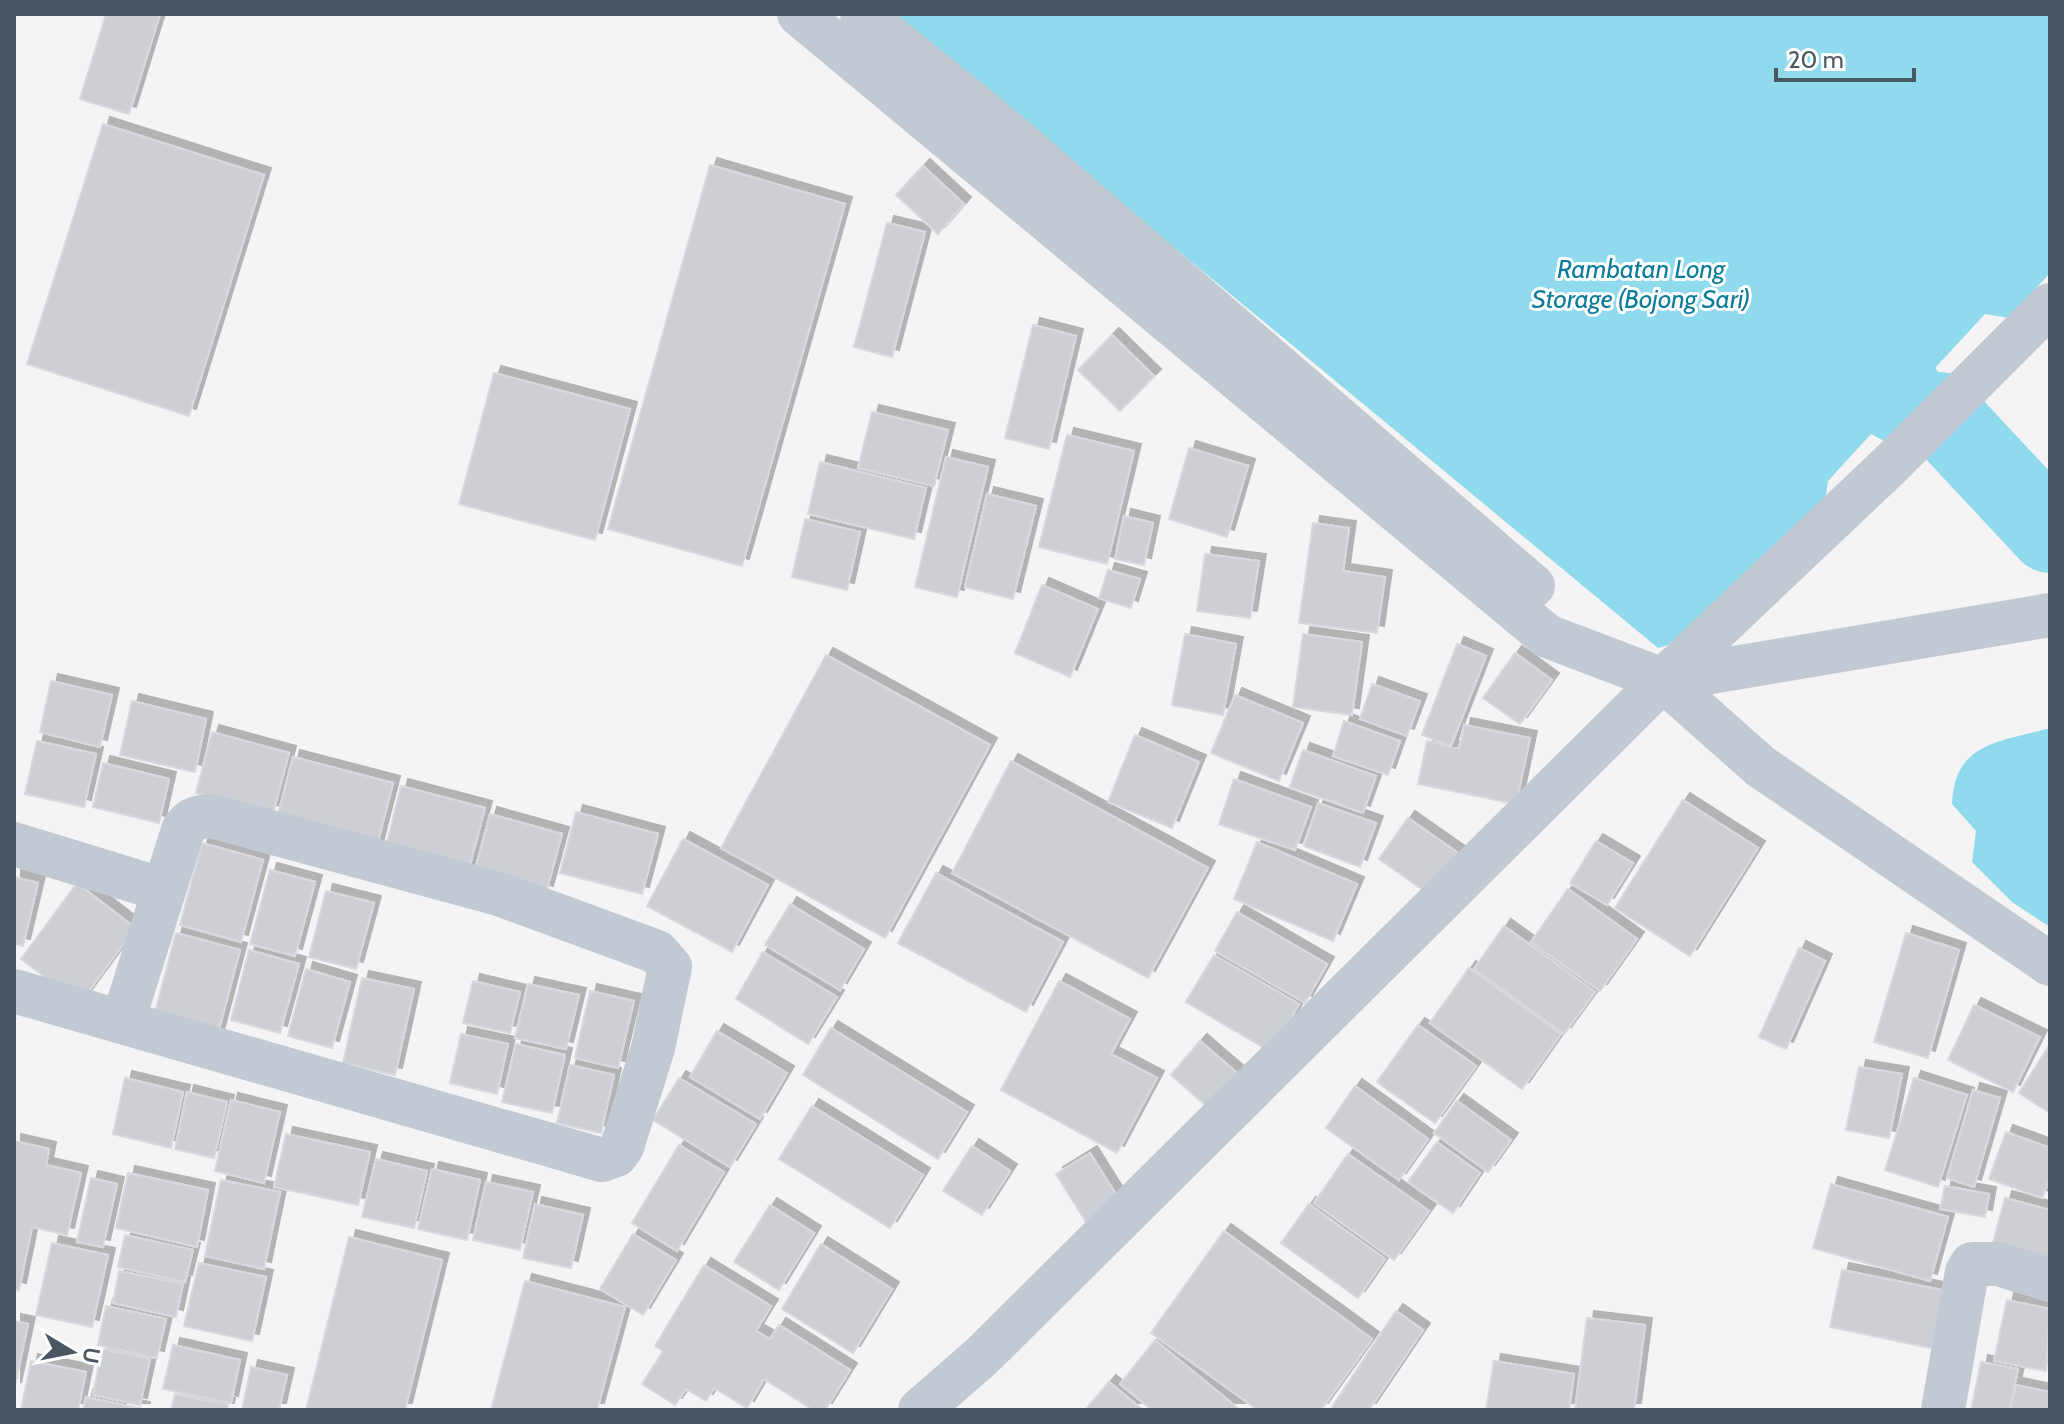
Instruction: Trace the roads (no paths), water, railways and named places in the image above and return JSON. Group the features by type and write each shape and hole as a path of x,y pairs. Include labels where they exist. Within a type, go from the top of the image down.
{"street":[{"path":"799,14 1547,636 1663,680 1760,766 2050,964"},
{"path":"862,14 1000,126 1564,613 1593,653"},
{"path":"920,1410 982,1356 1663,680 1891,464 2050,305"},
{"path":"1663,680 2044,616"},
{"path":"14,991 591,1158 609,1158 622,1147 653,1048 670,967 657,952 499,894 211,816 194,818 187,823 123,1021"},
{"path":"14,844 164,890"},
{"path":"1943,1410 1967,1272 1972,1264 1998,1264 2050,1280"}],"water":[{"name":"Rambatan Long Storage (Bojong Sari)","path":"892,14 2050,14 2050,273 2009,318 1985,314 1935,368 1957,394 1901,450 1871,434 1828,481 1824,508 1693,638 1658,648"},
{"path":"2050,728 2050,927 2012,902 1972,862 1976,831 1952,804 1961,768 1971,756 1998,742"}],"waterway":[{"path":"1939,413 2050,532"}]}
